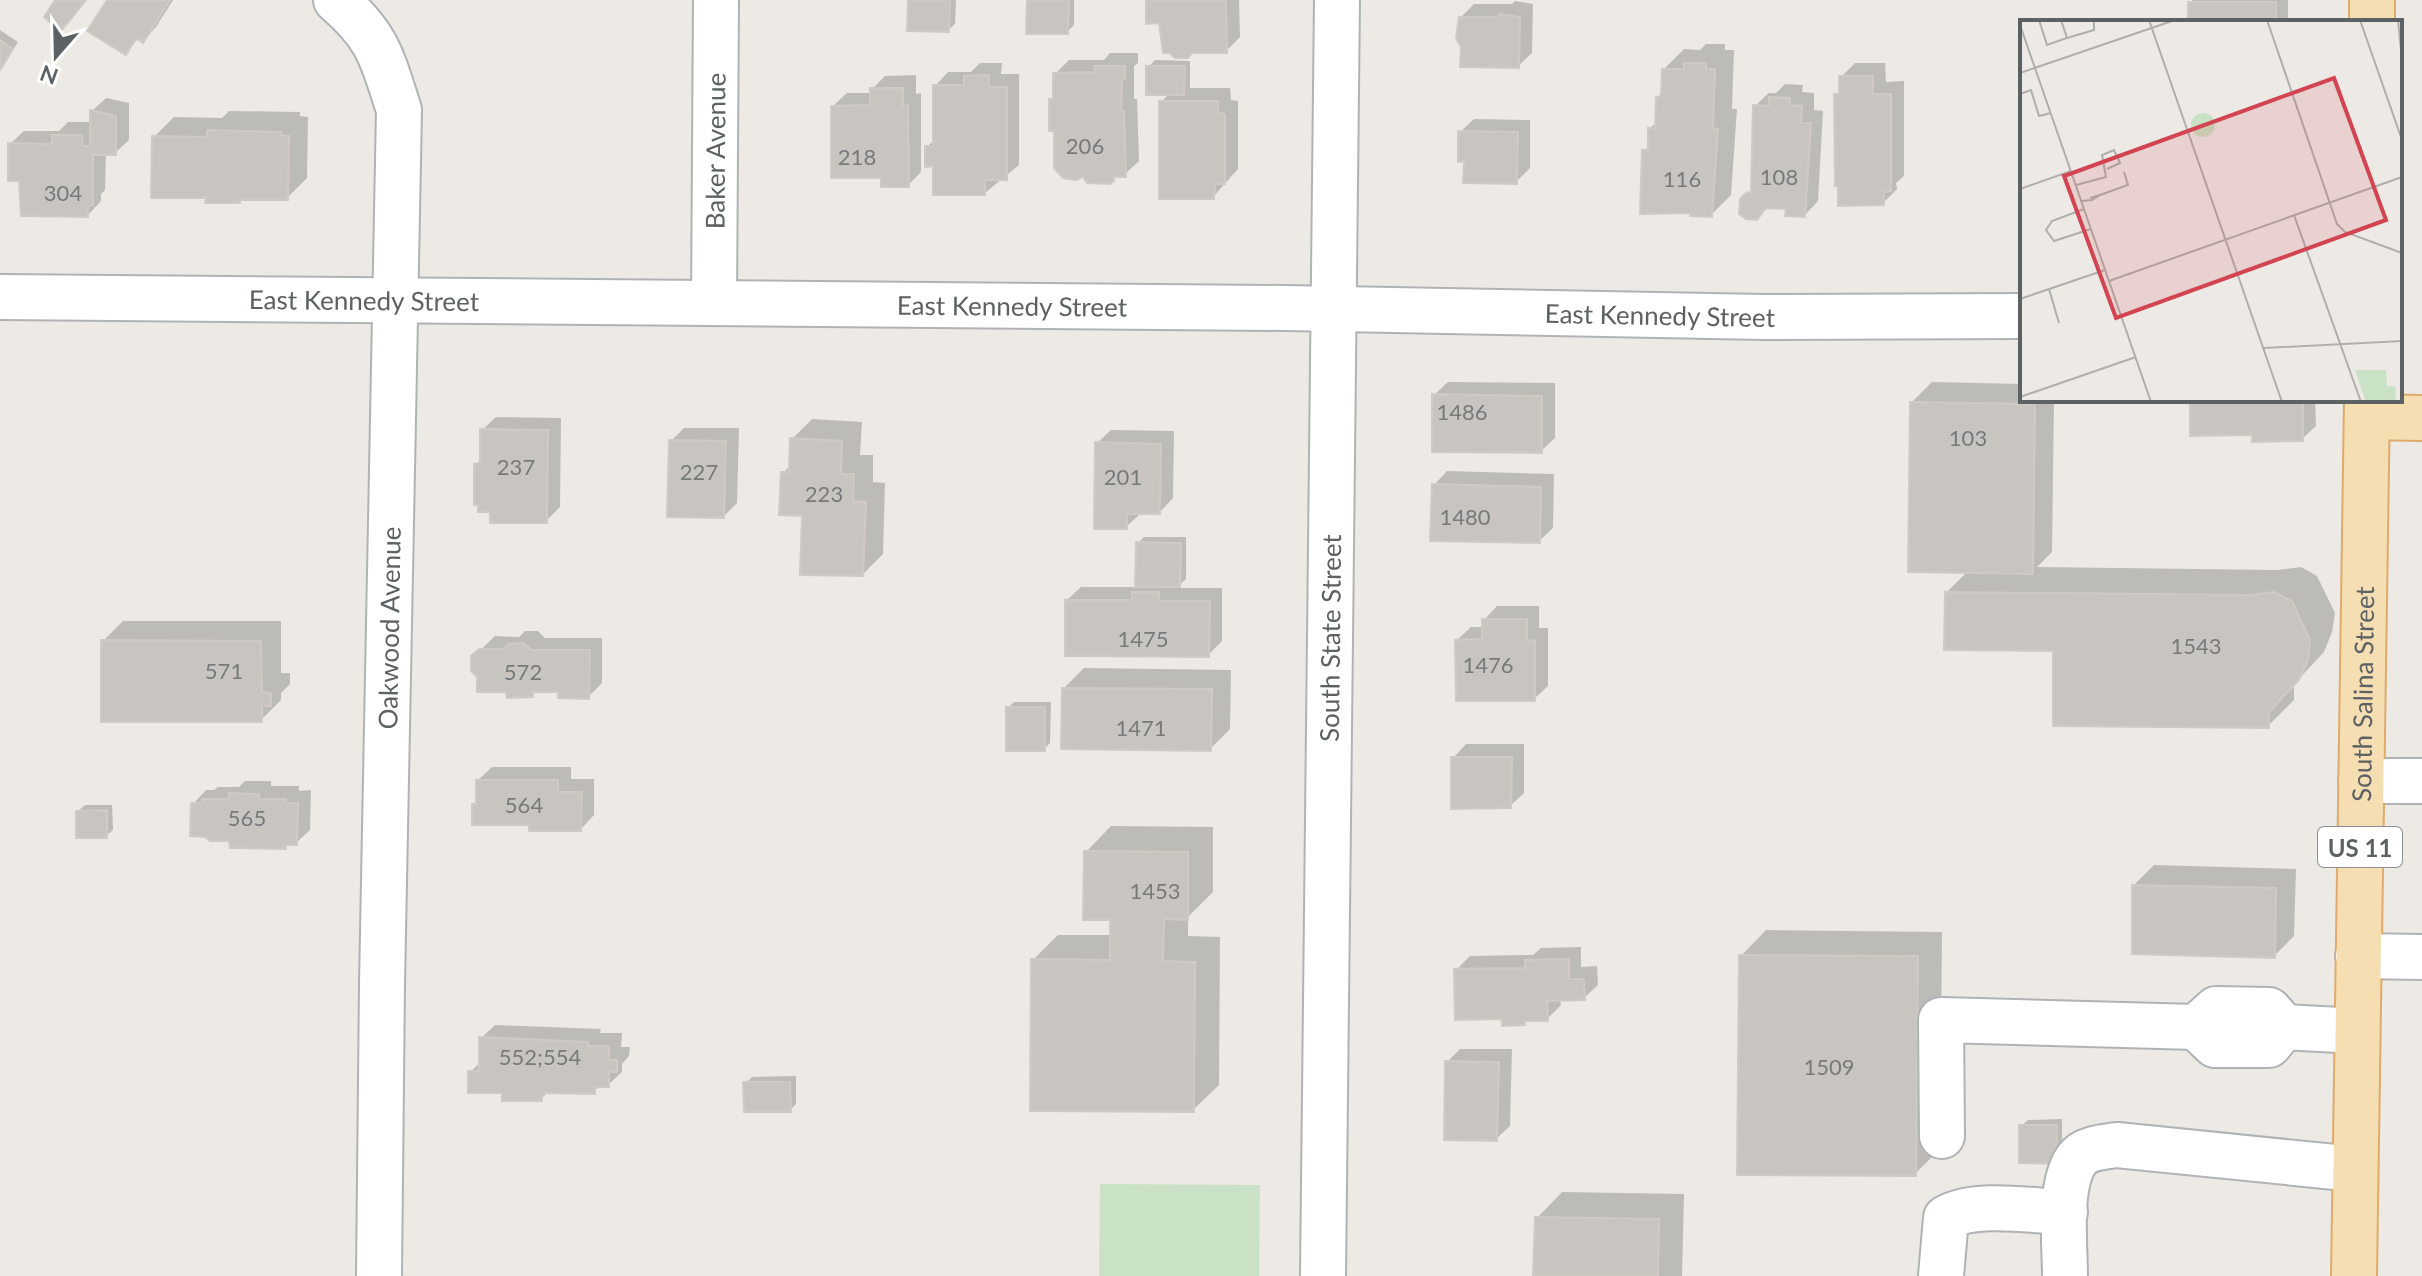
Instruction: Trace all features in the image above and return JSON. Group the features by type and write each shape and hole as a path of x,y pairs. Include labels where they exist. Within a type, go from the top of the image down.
{"main road":[{"path":"2367,409 2422,418"},
{"name":"South Salina Street","path":"2354,1276 2367,409"}],"street":[{"name":"Oakwood Avenue","path":"336,0 359,20 377,45 399,110 379,1276"},
{"name":"Baker Avenue","path":"714,303 716,0"},
{"name":"South State Street","path":"1323,1276 1337,0"},
{"name":"East Kennedy Street","path":"0,297 1333,309 1764,317 2020,316"},
{"path":"2361,781 2422,781"},
{"path":"2358,956 2422,957"},
{"path":"1942,1136 1941,1020 2196,1027 2216,1009 2269,1010 2284,1027 2357,1031"},
{"path":"2065,1276 2068,1180 2077,1158 2091,1150 2117,1145 2355,1169"},
{"path":"1941,1276 1946,1218 1958,1211 2065,1212"}],"green space":[{"path":"1100,1184 1260,1185 1259,1276 1099,1276"}],"building":[{"path":"55,0 86,0 61,31 44,17"},
{"path":"107,0 170,0 143,43 136,38 126,55 87,31"},
{"path":"908,0 950,0 949,32 907,31"},
{"path":"1027,0 1069,0 1068,34 1026,34"},
{"path":"1146,0 1226,0 1227,53 1192,53 1188,58 1175,58 1163,53 1159,23 1146,24"},
{"path":"2188,2 2276,2 2276,20 2188,20"},
{"path":"1500,14 1520,17 1519,68 1460,67 1461,47 1456,38 1459,17 1497,17"},
{"path":"0,40 13,49 0,70"},
{"path":"1684,63 1706,63 1706,69 1715,69 1713,128 1718,129 1712,217 1690,216 1690,213 1640,214 1642,150 1648,150 1648,128 1655,129 1656,97 1661,96 1662,69 1684,69"},
{"path":"1094,66 1125,66 1121,112 1124,111 1126,177 1114,177 1110,184 1087,183 1083,177 1076,180 1063,178 1054,168 1054,131 1049,131 1053,73 1095,72"},
{"path":"1146,66 1185,66 1184,95 1146,95"},
{"path":"989,75 989,87 1007,87 1007,180 985,180 985,195 933,195 933,166 925,167 925,146 933,146 933,85 964,85 964,76"},
{"path":"1839,76 1873,76 1873,94 1891,94 1891,191 1884,192 1884,205 1838,206 1834,94 1839,94"},
{"path":"870,88 903,88 903,106 908,105 909,187 881,187 881,178 831,178 831,106 870,105"},
{"path":"1769,97 1790,98 1790,105 1802,106 1801,123 1811,123 1805,217 1785,216 1786,209 1766,208 1757,220 1746,219 1739,214 1740,199 1751,192 1753,105 1769,106"},
{"path":"1159,101 1218,101 1218,113 1225,114 1225,184 1215,184 1214,199 1159,199"},
{"path":"90,110 116,116 116,155 93,155 93,205 88,206 88,217 21,216 19,181 8,181 8,143 52,144 52,135 82,135 83,146 90,146"},
{"path":"207,130 281,132 281,135 289,136 288,200 205,203 206,198 151,198 152,136 207,137"},
{"path":"1458,131 1518,132 1517,184 1463,183 1464,161 1458,162"},
{"path":"1432,394 1542,396 1542,453 1432,452"},
{"path":"1910,402 2035,404 2033,574 1908,572"},
{"path":"2190,402 2303,402 2303,441 2252,442 2252,435 2190,436"},
{"path":"480,429 548,430 547,523 490,523 490,512 478,512 478,505 474,505 474,464 480,463"},
{"path":"790,438 842,441 841,474 854,474 853,501 866,502 863,576 800,575 802,516 779,515 781,472 789,472"},
{"path":"669,440 726,441 724,518 667,517"},
{"path":"1095,442 1161,444 1160,514 1127,514 1127,529 1094,529"},
{"path":"1432,484 1541,487 1540,543 1430,541"},
{"path":"1136,542 1181,543 1180,587 1135,587"},
{"path":"1132,592 1159,592 1159,601 1210,601 1209,657 1065,656 1065,600 1132,600"},
{"path":"1945,592 2250,595 2274,592 2292,601 2310,640 2308,660 2299,680 2269,712 2269,728 2053,726 2053,651 1944,650"},
{"path":"1482,619 1527,619 1527,640 1535,641 1535,701 1456,701 1455,640 1482,639"},
{"path":"101,640 261,641 262,692 271,693 271,706 262,706 262,722 101,722"},
{"path":"524,643 531,650 590,650 589,699 558,698 558,692 533,692 533,697 507,698 506,692 477,692 477,677 471,671 471,656 479,649 503,649 509,644"},
{"path":"1062,688 1212,689 1211,751 1061,749"},
{"path":"1006,707 1045,707 1045,751 1006,751"},
{"path":"1451,757 1512,757 1511,808 1451,809"},
{"path":"476,780 558,780 558,792 582,792 581,831 529,831 529,825 472,825"},
{"path":"229,793 259,794 259,799 286,799 286,803 298,803 297,845 286,845 286,849 230,848 229,841 210,841 205,837 190,836 191,803 202,803 202,799 229,799"},
{"path":"107,810 107,838 76,838 76,811"},
{"path":"1084,851 1188,852 1188,920 1164,919 1163,961 1195,962 1194,1112 1030,1111 1031,959 1110,960 1110,920 1083,920"},
{"path":"2132,885 2276,888 2275,958 2132,954"},
{"path":"1739,955 1918,956 1916,1176 1737,1175"},
{"path":"1569,959 1569,979 1584,979 1585,1000 1547,1001 1548,1021 1525,1021 1525,1025 1502,1026 1502,1019 1455,1020 1454,969 1525,968 1525,960"},
{"path":"479,1037 588,1042 588,1046 609,1046 609,1060 617,1060 617,1072 609,1072 609,1087 595,1087 595,1094 542,1093 542,1101 502,1101 502,1093 468,1093 468,1071 479,1071"},
{"path":"1445,1061 1499,1062 1497,1141 1444,1140"},
{"path":"743,1082 790,1082 791,1112 744,1112"},
{"path":"2019,1125 2057,1125 2056,1164 2019,1163"},
{"path":"1535,1217 1659,1219 1658,1276 1533,1276"}]}
